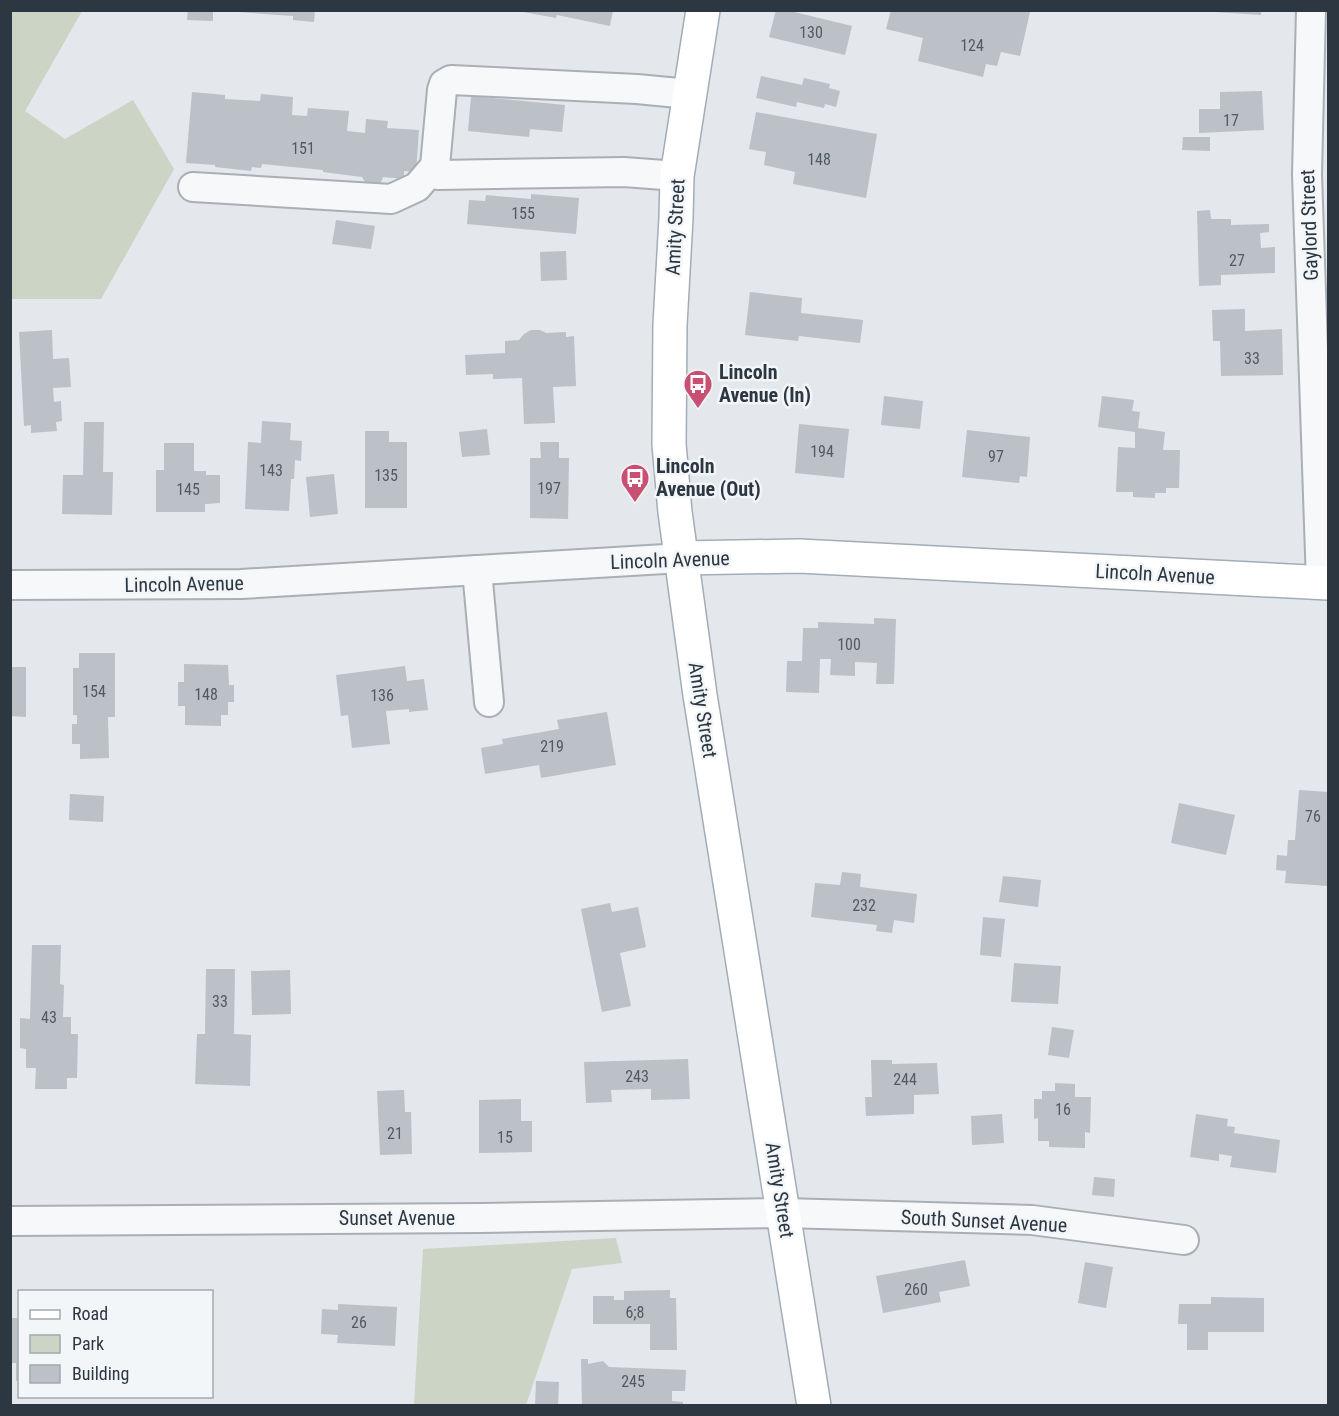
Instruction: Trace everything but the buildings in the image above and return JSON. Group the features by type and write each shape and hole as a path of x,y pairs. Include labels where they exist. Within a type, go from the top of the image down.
{"main road":[{"name":"Amity Street","path":"703,10 677,176 670,325 669,444 675,512 700,695 814,1406"},
{"name":"Lincoln Avenue","path":"682,558 799,556 1325,583"}],"street":[{"name":"Gaylord Street","path":"1311,10 1307,174 1325,583"},
{"path":"193,187 391,199 417,187 435,166 442,90 444,84 451,81 637,89 689,94"},
{"path":"438,175 624,172 677,176"},
{"name":"Lincoln Avenue","path":"10,585 241,584 682,558"},
{"path":"477,570 489,702"},
{"name":"Sunset Avenue","path":"10,1221 784,1213"},
{"name":"South Sunset Avenue","path":"784,1213 1032,1220 1184,1240"}],"green space":[{"path":"10,11 82,11 25,111 65,139 133,100 174,169 101,299 11,299"},
{"path":"616,1238 622,1263 572,1269 526,1405 414,1405 423,1249"}],"place":[{"name":"Lincoln Avenue (In)","path":"698,410"},
{"name":"Lincoln Avenue (Out)","path":"635,504"}]}
